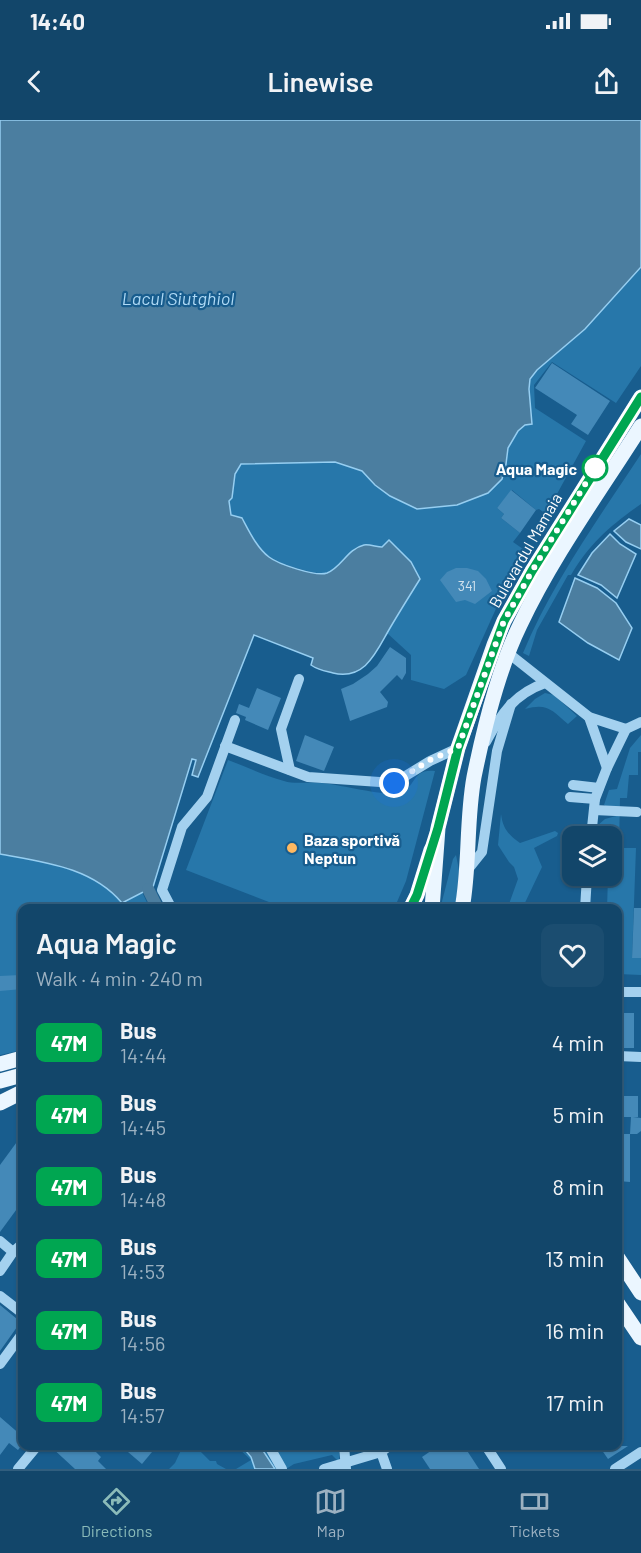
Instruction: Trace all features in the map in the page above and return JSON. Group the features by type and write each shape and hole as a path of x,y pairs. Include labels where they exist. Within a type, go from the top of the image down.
{"main road":[{"name":"Bulevardul Mamaia","path":"432,904 438,828 458,748 504,621 532,571 641,397"},
{"name":"Bulevardul Mamaia","path":"463,904 466,888 470,805 479,755 508,653 520,625 546,578 641,426"},
{"path":"412,904 438,828"},
{"path":"466,888 468,904"},
{"path":"0,1064 18,1059"},
{"path":"0,1081 18,1076"},
{"path":"0,1103 18,1094"},
{"path":"622,1263 639,1283"},
{"path":"622,1310 641,1338"}],"street":[{"path":"508,653 589,717 626,729"},
{"path":"290,770 281,729 299,679"},
{"path":"479,755 494,727 511,704 524,692 545,683"},
{"path":"466,872 482,852 496,751 511,704"},
{"path":"589,717 607,768"},
{"path":"169,904 162,890 182,827 207,797 235,720"},
{"path":"592,826 596,799 607,768 626,729 641,722"},
{"path":"225,746 308,777 394,783 430,760 458,748"},
{"path":"573,785 596,799"},
{"path":"570,797 596,799 637,812"},
{"path":"585,904 586,886"},
{"path":"622,992 641,992"},
{"path":"622,1056 641,1057"},
{"path":"0,1240 14,1252"},
{"path":"0,1271 18,1248"},
{"path":"0,1296 18,1310"},
{"path":"0,1364 18,1339"},
{"path":"18,1469 34,1450"},
{"path":"271,1450 282,1469"},
{"path":"344,1450 345,1466"},
{"path":"324,1469 345,1466 383,1450"},
{"path":"385,1450 387,1469"},
{"path":"489,1450 501,1469"},
{"path":"615,1469 641,1452"}],"shaded area":[{"path":"641,267 641,366 616,403 552,362 534,385 535,408 586,441 546,514 539,509 536,510 512,490 497,508 504,514 501,518 520,533 513,542 523,549 466,675 444,689 411,680 411,655 387,633 420,579 389,540 382,547 366,545 358,547 337,567 327,573 315,573 273,560 257,544 242,519 231,515 229,501 232,498 235,474 241,464 335,462 362,471 375,485 457,505 488,493 506,464 508,448 518,431 524,425 532,423 530,379 537,370 585,329"},
{"path":"641,454 641,504 602,535 571,575 568,575 537,630 529,656 523,653 534,627 562,576"},
{"path":"545,693 554,695 577,716 568,724 544,707 525,709"},
{"path":"641,735 638,775 629,775 627,798 620,798 619,826 597,826 605,819 616,816 604,805 609,790 617,789 630,748"},
{"name":"Baza sportivă Neptun","path":"228,760 289,782 329,784 393,794 409,787 422,772 435,771 406,881 396,904 274,904 186,870"},
{"path":"501,814 507,831 520,843 555,831 558,833 557,836 534,848 542,867 524,904 509,904 518,879 514,867 498,845"},
{"path":"622,848 636,848 632,958 641,958 641,975 622,974 622,904 607,904 608,886 622,886"},
{"path":"0,854 50,864 82,874 110,891 122,903 142,892 148,904 18,904 18,1051 0,1055"},
{"path":"456,855 459,870 456,904 441,904"},
{"path":"181,1450 199,1450 210,1461 216,1461 226,1469 169,1469 175,1463"},
{"path":"240,1450 340,1450 339,1462 332,1455 294,1464 286,1469 236,1469 251,1460"}],"water":[{"name":"Lacul Siutghiol","path":"0,120 641,120 641,267 585,329 537,370 530,379 532,424 525,425 518,431 508,448 502,479 488,493 457,505 417,509 390,496 362,471 335,462 241,464 235,474 232,498 229,501 231,515 242,518 250,534 269,557 297,569 322,574 337,567 358,547 366,545 382,547 389,540 411,562 420,579 375,654 362,668 354,672 344,674 319,669 311,665 313,658 254,635 198,777 192,775 196,760 192,759 153,887 122,903 110,891 82,874 50,864 0,854"},
{"path":"629,519 641,525 641,549 626,542 614,531"},
{"path":"610,534 620,544 636,554 617,598 601,585 578,575 592,553"},
{"path":"575,578 597,588 616,603 632,628 619,660 588,643 559,622"},
{"path":"245,1450 263,1450 275,1469 255,1469 251,1457"}],"building":[{"path":"552,363 610,401 588,435 571,424 577,415 535,388"},
{"path":"511,490 536,510 520,533 501,518 504,514 497,508"},
{"path":"456,568 478,571 486,579 492,591 475,604 465,600 456,602 440,580 447,572"},
{"path":"390,647 406,658 406,673 402,680 397,675 380,692 388,702 387,707 350,721 341,689 368,674 377,666"},
{"path":"257,688 281,698 268,730 245,720 246,717 236,713 239,704 249,708"},
{"path":"305,735 334,747 324,771 296,761"},
{"path":"634,908 641,908 641,958 632,958"},
{"path":"18,975 18,989 0,991 0,976"},
{"path":"622,1013 634,1013 634,1048 622,1048"},
{"path":"622,1096 638,1096 638,1117 633,1117 641,1118 641,1131 637,1134 630,1134 631,1117 622,1117"},
{"path":"622,1134 630,1134 630,1182 622,1181"},
{"path":"18,1140 18,1207 0,1232 0,1165"},
{"path":"0,1305 18,1319 18,1326 0,1351"},
{"path":"0,1417 18,1433 18,1450 9,1443 0,1455"},
{"path":"54,1450 94,1450 101,1457 98,1461 106,1469 75,1469"},
{"path":"126,1450 150,1450 152,1452 142,1464"},
{"path":"432,1450 467,1450 479,1469 430,1469 422,1457"},
{"path":"602,1450 622,1450 608,1459"}],"waterway":[{"path":"148,889 156,904"}],"bus line":[{"name":"47M","path":"412,904 438,828 458,748 504,621 532,571 641,397"}],"place":[{"name":"Aqua Magic","path":"595,468"},
{"name":"Baza sportivă Neptun","path":"292,848"}],"route":[{"path":"394,783 430,760 458,748 504,621 597,465 595,468"}]}
